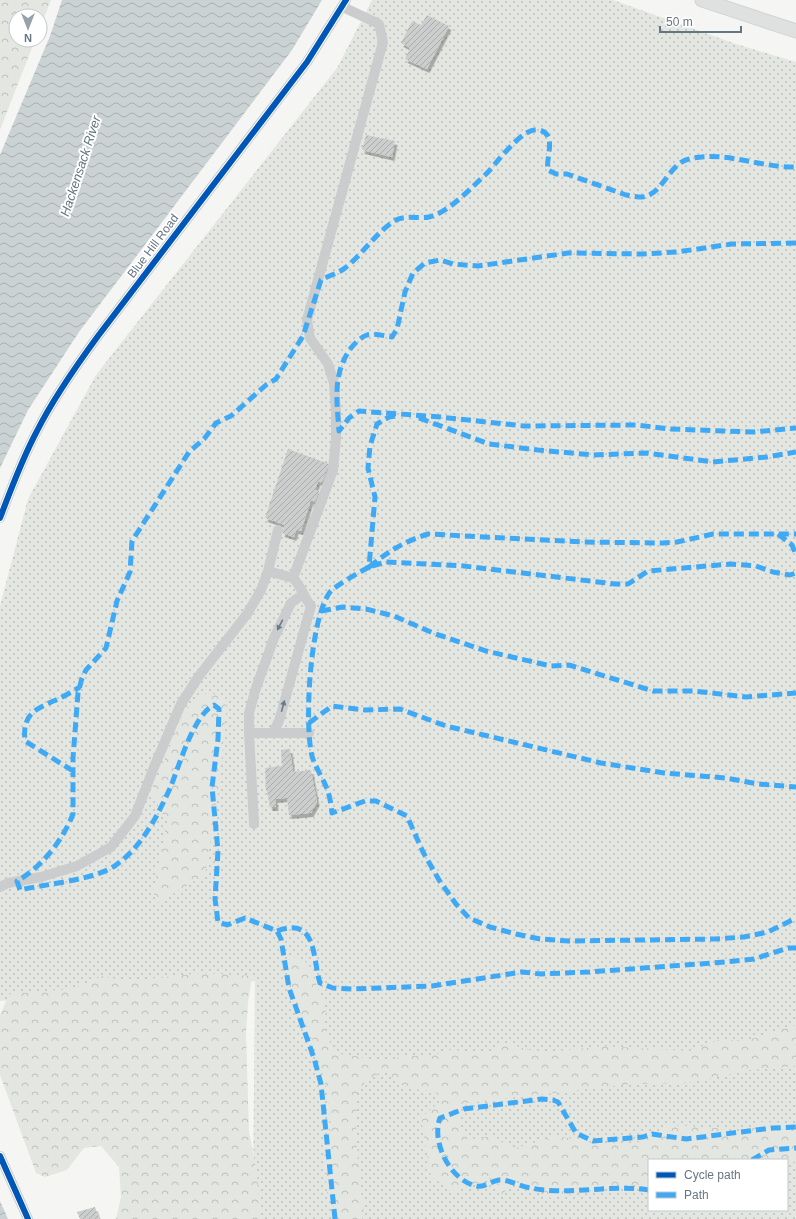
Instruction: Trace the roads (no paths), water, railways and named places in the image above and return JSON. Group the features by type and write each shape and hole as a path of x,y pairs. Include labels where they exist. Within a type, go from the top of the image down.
{"main road":[{"path":"702,0 796,31"}],"street":[{"name":"Blue Hill Road","path":"0,518 16,475 37,430 66,380 306,62 344,3"},
{"path":"292,578 333,470 336,438 334,383 328,364 310,338 306,320 383,42 379,24 344,3"},
{"path":"0,887 8,883 77,866 111,847 136,816 154,767 181,704 199,676 247,614 261,590 268,572 278,530"},
{"path":"268,572 292,578 300,585 302,595 311,606 279,721 273,733"},
{"path":"254,824 249,733 250,713 256,688 274,638 291,603 302,595"},
{"path":"249,733 309,733"},
{"path":"0,1156 28,1219"}],"water":[{"name":"Hackensack River","path":"62,0 322,0 292,50 79,332 28,410 0,468 0,155 45,48 48,48 50,36"},
{"path":"0,1201 8,1219 0,1219"}]}
